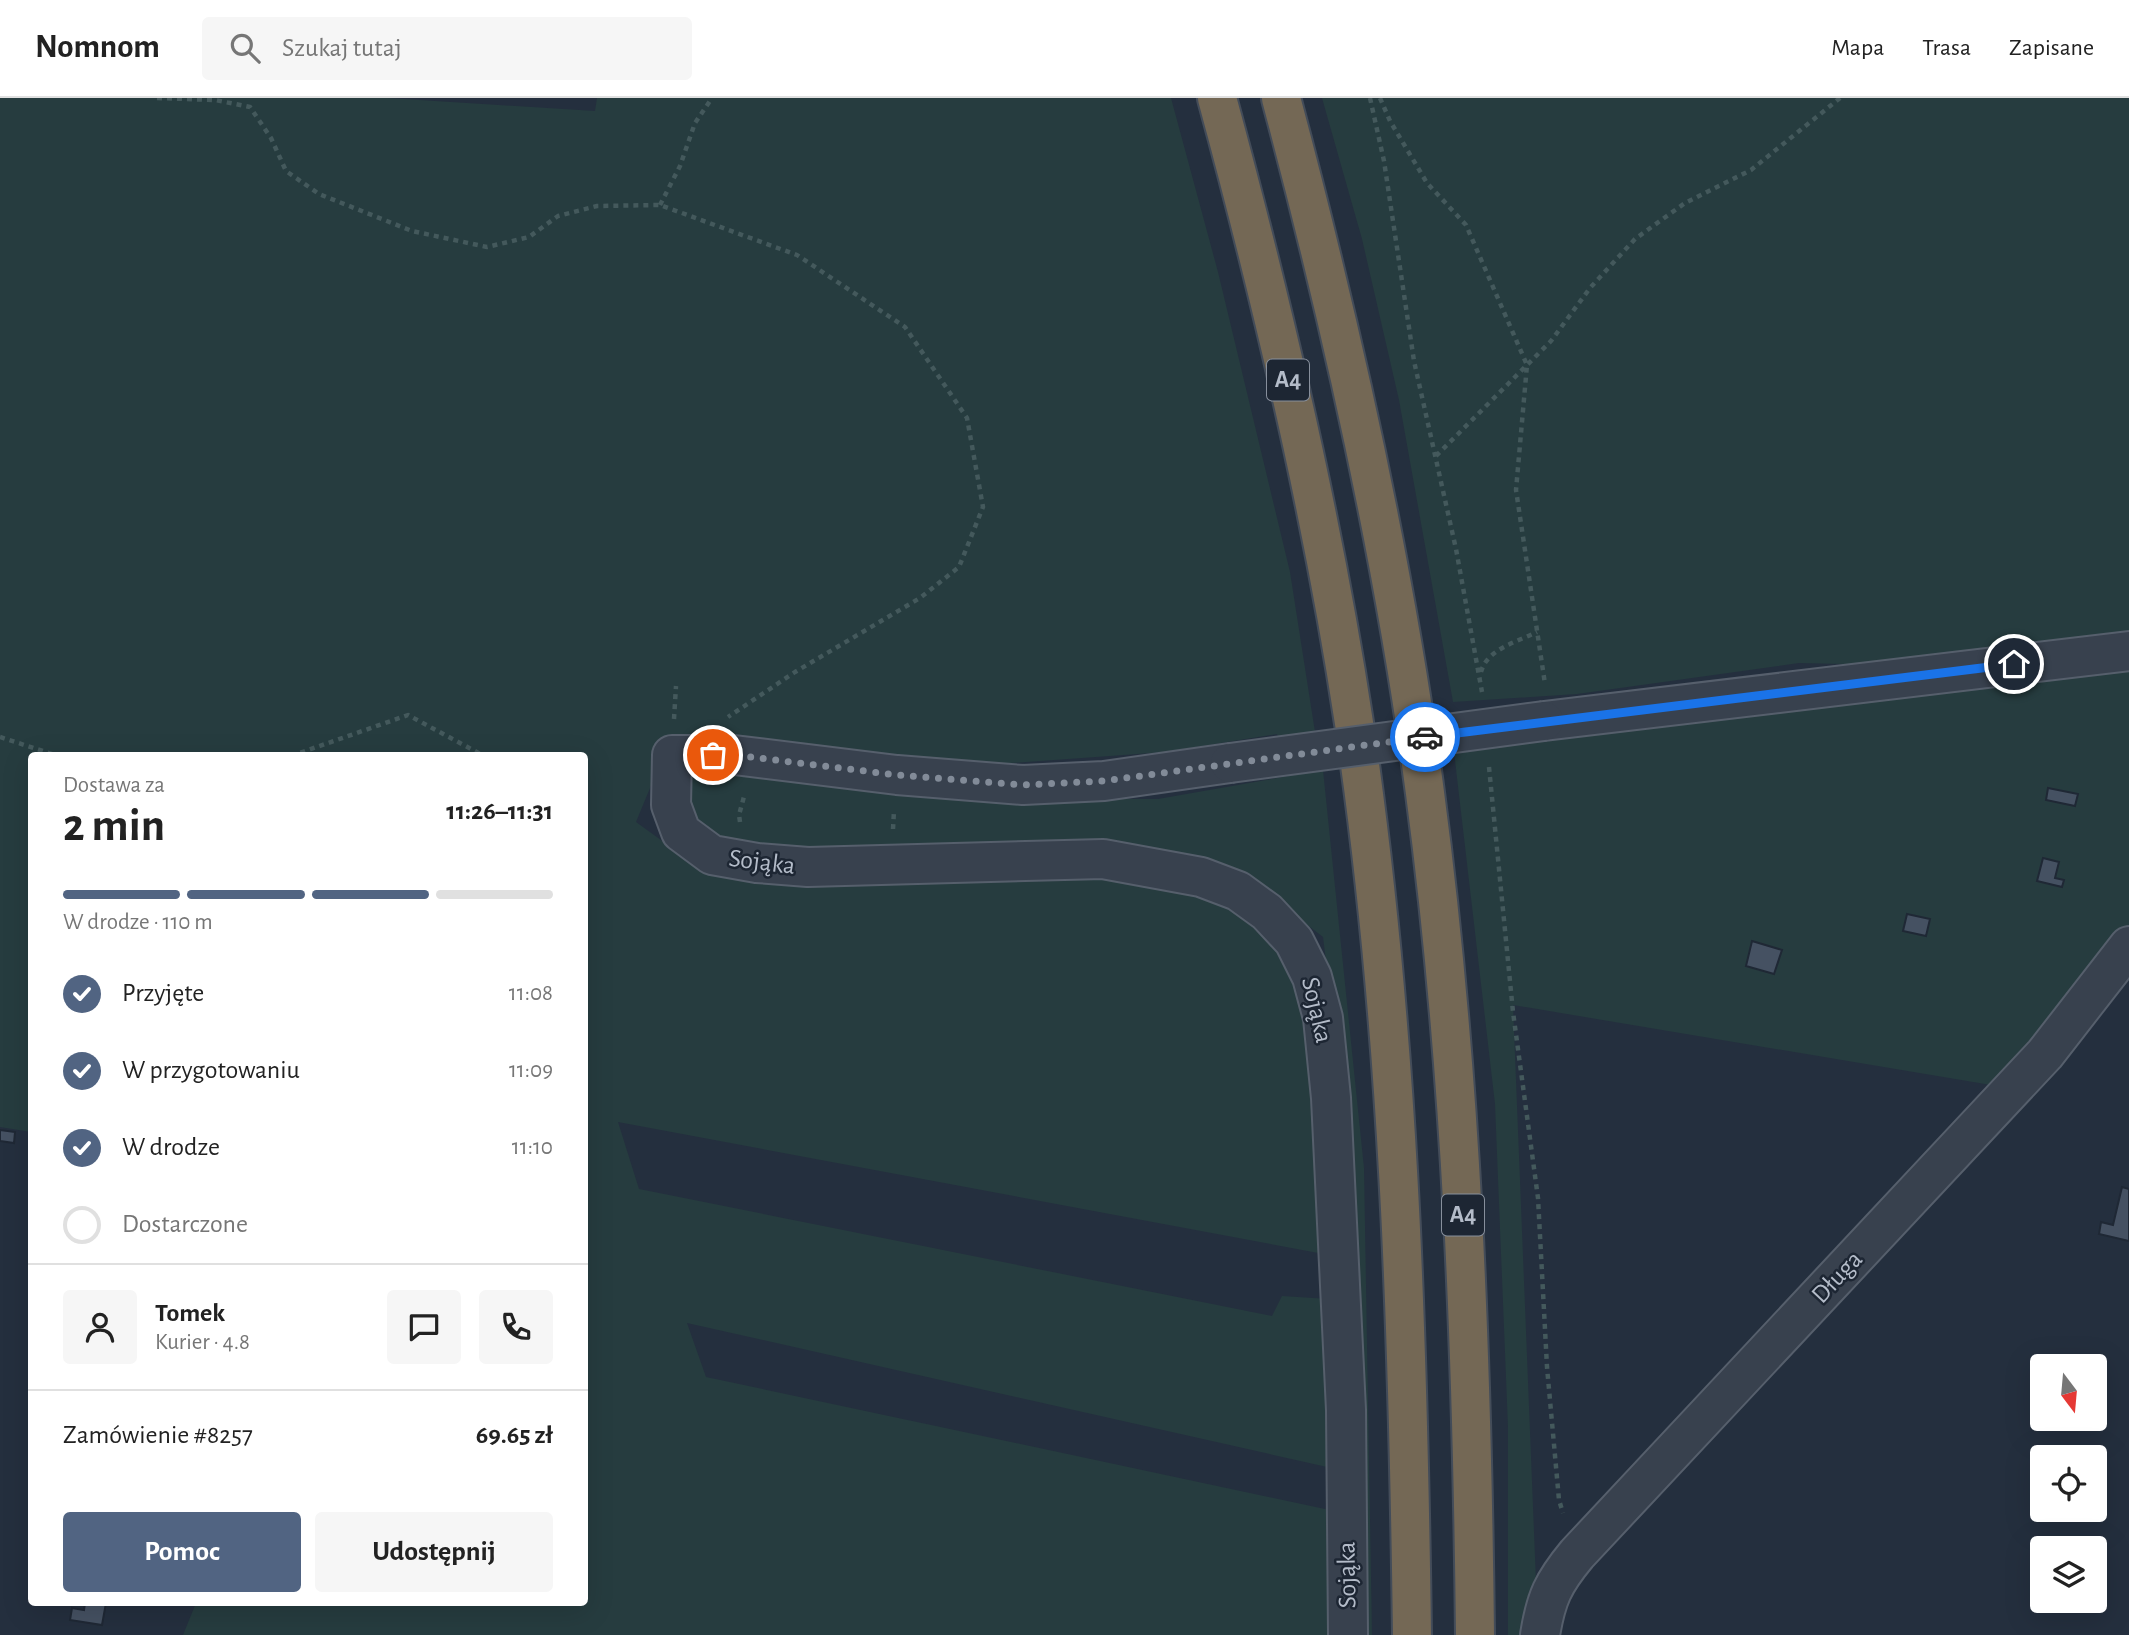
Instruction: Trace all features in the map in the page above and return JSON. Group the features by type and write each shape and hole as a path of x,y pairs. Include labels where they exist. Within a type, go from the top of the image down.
{"highway":[{"name":"A4","path":"1217,98 1247,209 1313,494 1354,723 1366,815 1389,1035 1401,1209 1407,1337 1412,1635"},
{"name":"A4","path":"1281,98 1307,197 1374,487 1401,635 1426,797 1444,966 1463,1213 1473,1470 1475,1635"}],"street":[{"name":"Sojąka","path":"1348,1635 1346,1410 1331,1098 1323,1018 1312,977 1294,941 1267,912 1238,891 1201,877 1103,859 808,867 757,863 712,855 681,832 671,805 672,755 734,755 897,775 1023,785 1104,781 1230,763 1545,705 2129,650"},
{"name":"Długa","path":"1542,1620 1558,1577 1577,1555 2045,1054 2129,946"}],"path":[{"path":"157,98 215,100 250,107 271,138 286,170 319,194 412,231 487,247 529,237 558,216 597,206 660,205 797,255 905,327 967,418 983,507 959,567 920,598 794,672 728,717"},
{"path":"660,205 680,166 695,123 712,98"},
{"path":"1370,98 1384,161 1414,360 1480,674 1483,700"},
{"path":"1380,98 1390,121 1427,183 1466,225 1527,365 1516,489 1545,705"},
{"path":"1435,456 1551,341 1590,288 1635,239 1685,203 1751,170 1840,98"},
{"path":"1480,674 1490,655 1537,632"},
{"path":"302,752 408,715 477,752"},
{"path":"0,737 46,752"},
{"path":"757,863 742,841 739,815 743,797 773,760"},
{"path":"1489,765 1513,1012 1538,1198 1547,1367 1559,1500 1577,1555"},
{"path":"896,864 893,818 897,775"}],"green space":[{"path":"0,98 388,98 595,111 597,98 1171,98 1218,272 1290,572 1315,732 1278,738 1277,734 1165,752 1011,763 947,764 667,747 636,822 697,866 763,881 955,882 1102,877 1180,888 1232,909 1274,946 1300,984 1316,1031 1329,1255 618,1122 639,1189 1272,1316 1282,1296 1329,1299 1336,1469 687,1323 706,1377 1339,1512 1337,1635 183,1635 195,1606 588,1606 588,752 28,752 28,1132 0,1127"},
{"path":"1322,98 2129,98 2129,638 1889,665 1799,663 1577,694 1453,702 1399,400 1362,239"},
{"path":"2129,662 2129,927 1997,1086 1513,1005 1536,1582 1529,1635 1508,1635 1508,1427 1495,1104 1454,752"},
{"path":"693,766 1045,799 1158,799 1323,770 1364,1168 1372,1635 1361,1635 1351,1162 1323,937 1271,897 1206,866 806,852 714,839 689,821 686,794"}],"building":[{"path":"2048,788 2078,794 2075,806 2046,800"},
{"path":"2043,858 2059,862 2055,878 2064,880 2062,887 2037,881"},
{"path":"1907,914 1930,919 1926,936 1903,931"},
{"path":"1752,941 1782,950 1774,974 1746,966"},
{"path":"0,1130 15,1132 14,1143 0,1141"},
{"path":"2122,1187 2129,1189 2129,1241 2099,1234 2101,1222 2113,1225"},
{"path":"85,1606 105,1606 102,1625 70,1620 72,1608 84,1610"}],"way so far":[{"path":"713,755 734,755 897,775 1023,785 1104,781 1425,737"}],"route":[{"path":"1425,737 2014,664"}]}
